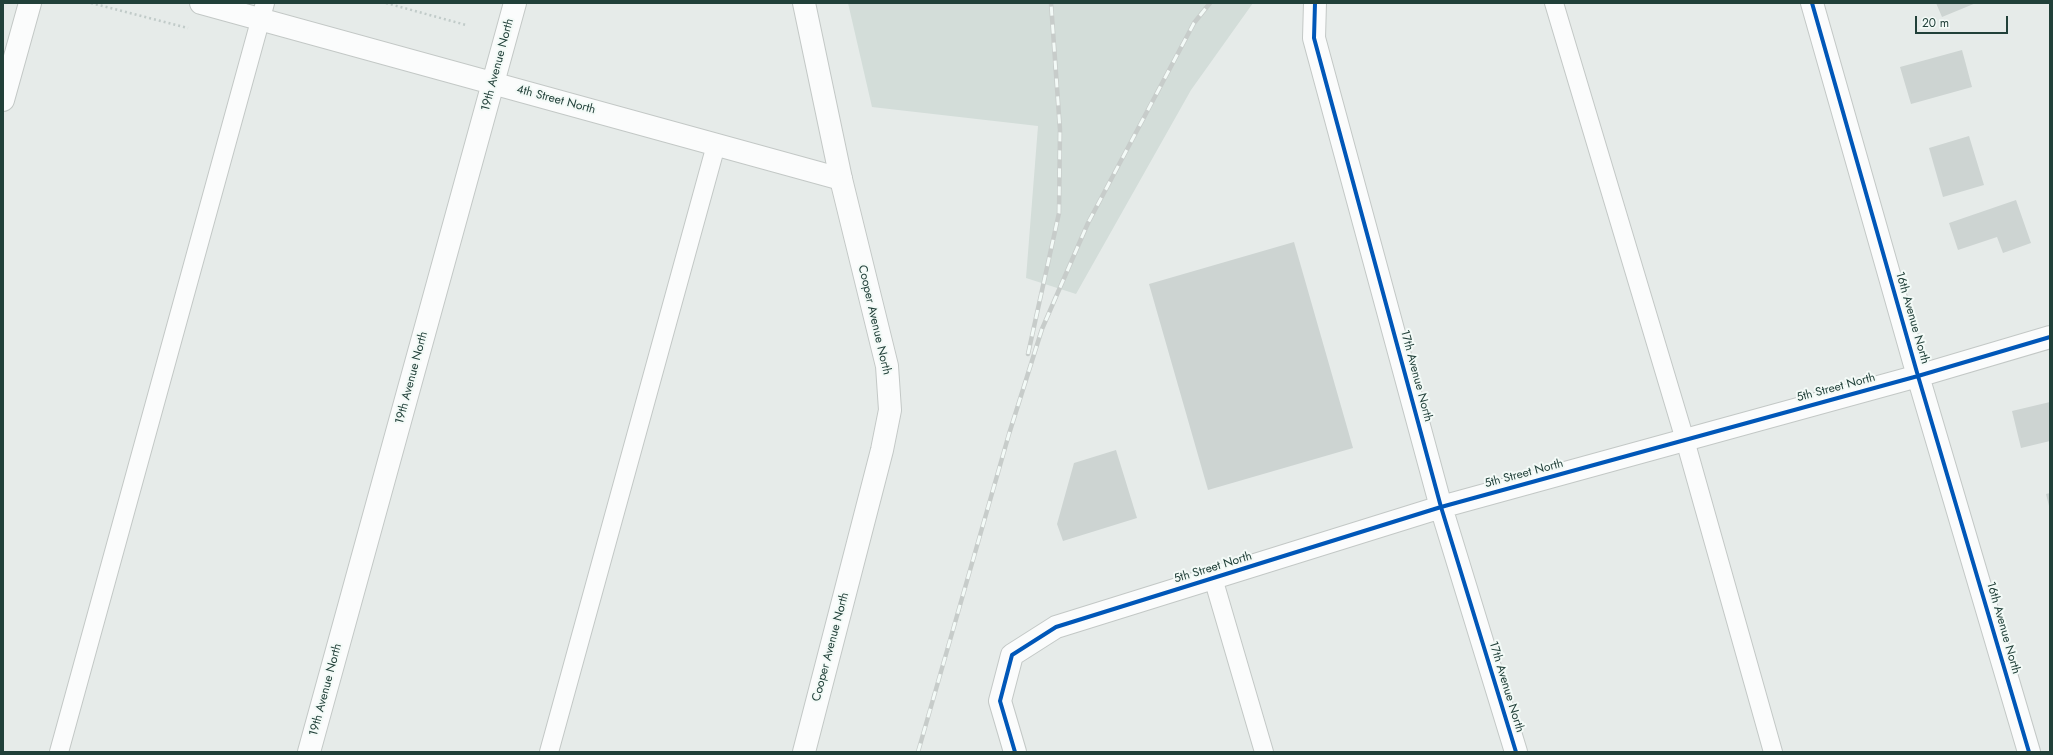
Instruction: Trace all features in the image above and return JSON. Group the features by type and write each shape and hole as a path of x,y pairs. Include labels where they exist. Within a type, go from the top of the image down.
{"street":[{"path":"3,100 30,3"},
{"name":"4th Street North","path":"201,3 263,11 492,83 841,179"},
{"name":"19th Avenue North","path":"309,752 515,3"},
{"name":"Cooper Avenue North","path":"804,3 841,179 887,366 890,410 882,450 804,752"},
{"name":"17th Avenue North","path":"1315,3 1314,38 1441,507 1516,752"},
{"name":"16th Avenue North","path":"1812,3 1918,376 2029,752"},
{"name":"5th Street North","path":"1015,752 1000,701 1012,655 1056,627 1441,507 1918,376 2050,337"}],"lane":[{"path":"1554,3 1685,440 1773,752"},
{"path":"59,752 263,11"},
{"path":"549,752 716,145"},
{"path":"1213,578 1264,752"}],"path":[{"path":"386,3 466,25"}],"shaded area":[{"path":"848,3 1253,3 1191,90 1076,294 1026,278 1038,126 872,107"}],"building":[{"path":"1936,3 1976,3 1942,17"},
{"path":"1962,50 1972,87 1911,104 1900,67"},
{"path":"1969,136 1984,185 1943,197 1929,148"},
{"path":"2016,200 2031,243 2003,253 1997,237 1958,250 1949,223"},
{"path":"1294,242 1353,448 1208,490 1149,284"},
{"path":"2050,402 2050,441 2021,448 2012,411"},
{"path":"1116,450 1137,518 1063,541 1057,524 1074,463"},
{"path":"2050,493 2050,506 2049,506 2046,494"}],"railway":[{"path":"1028,354 1059,213 1060,130 1051,3"},
{"path":"918,752 1009,434 1042,329 1088,223 1194,23 1210,3"}],"cycle path":[{"path":"1315,3 1314,38 1441,507 1516,752"},
{"path":"1812,3 1918,376 2029,752"},
{"path":"1015,752 1000,701 1012,655 1056,627 1441,507 1918,376 2050,337"}]}
